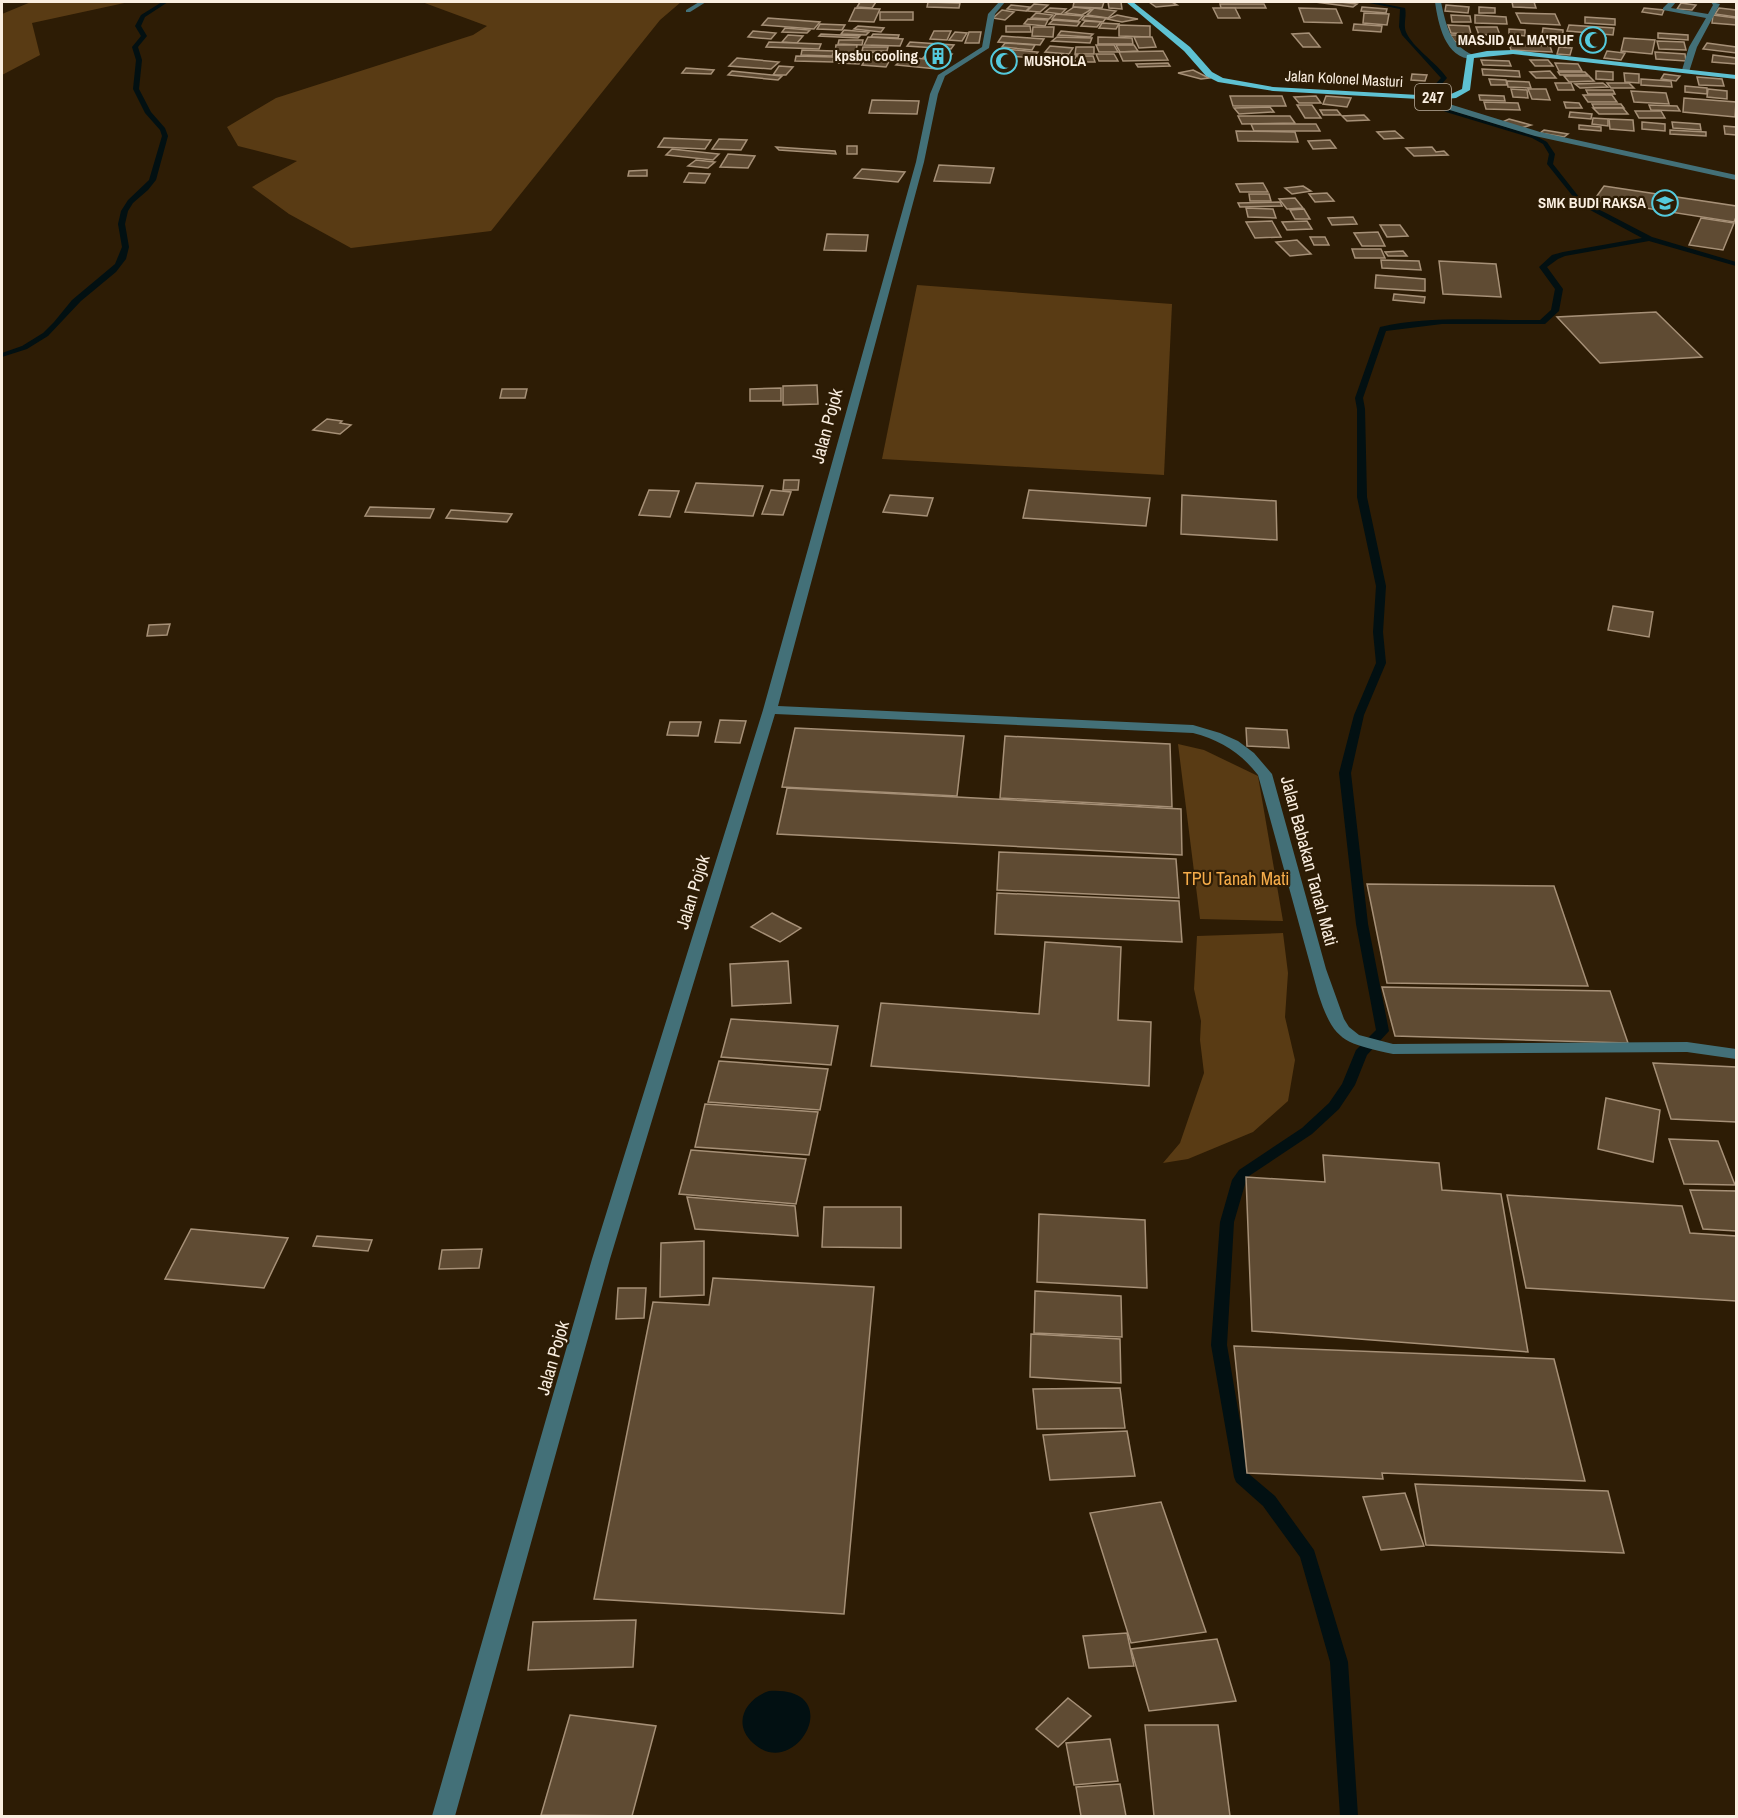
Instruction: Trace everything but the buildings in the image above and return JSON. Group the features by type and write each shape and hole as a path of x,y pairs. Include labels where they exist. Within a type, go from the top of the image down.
{"main road":[{"name":"Jalan Kolonel Masturi","path":"1129,2 1187,49 1209,74 1221,80 1273,89 1437,98 1453,96 1466,90 1470,57"},
{"path":"1470,57 1487,53 1513,52 1737,77"}],"street":[{"path":"688,11 703,2"},
{"name":"Jalan Pojok","path":"443,1816 601,1259 770,710 917,173 934,94 942,75 984,48 992,14 1002,2"},
{"path":"1438,2 1443,28 1449,42 1462,54 1470,57"},
{"path":"1673,2 1665,9 1709,16"},
{"path":"1686,70 1693,47 1717,4 1714,2"},
{"path":"1437,98 1443,105 1538,134 1737,178"},
{"name":"Jalan Babakan Tanah Mati","path":"770,710 1193,729 1220,736 1252,757 1265,774 1318,969 1343,1031 1361,1041 1393,1049 1687,1047 1737,1054"}],"green space":[{"path":"31,2 129,2 32,23 40,55 2,75 2,14"},
{"path":"422,2 681,2 660,20 491,231 351,248 289,214 252,187 297,161 238,146 227,127 276,98 473,35 487,26"},
{"path":"917,285 1172,304 1164,475 882,459"},
{"name":"TPU Tanah Mati","path":"1178,744 1204,750 1258,776 1283,921 1200,919"},
{"path":"1283,933 1288,973 1285,1017 1295,1060 1288,1101 1253,1132 1188,1159 1163,1163 1180,1143 1204,1073 1200,1040 1201,1021 1194,989 1197,936"}],"shaded area":[{"path":"769,1691 793,1693 806,1703 810,1716 807,1730 798,1743 785,1751 769,1752 753,1743 743,1728 744,1713 748,1706 753,1700"}],"waterway":[{"path":"2,355 32,344 45,335 75,302 108,276 125,253 126,242 122,229 124,211 130,202 150,184 165,136 163,129 148,113 136,89 139,60 135,47 144,36 138,26 143,16 165,2"},
{"path":"1367,2 1402,8 1402,27 1405,35 1444,78 1427,101 1448,111 1534,137 1545,143 1552,154 1550,164 1581,203 1649,239"},
{"path":"1349,1816 1339,1662 1308,1555 1269,1501 1242,1477 1219,1345 1227,1222 1239,1180 1244,1173 1307,1131 1334,1106 1348,1085 1361,1053 1383,1031 1362,924 1345,773 1359,715 1381,663 1378,632 1381,586 1362,497 1359,398 1383,329 1442,322 1542,322 1555,311 1559,289 1543,267 1555,257 1649,239"},
{"path":"1649,239 1736,264"}],"place":[{"name":"MASJID AL MA'RUF","path":"1593,40"},
{"name":"kpsbu cooling","path":"938,56"},
{"name":"MUSHOLA","path":"1004,61"},
{"name":"SMK BUDI RAKSA","path":"1665,203"}]}
